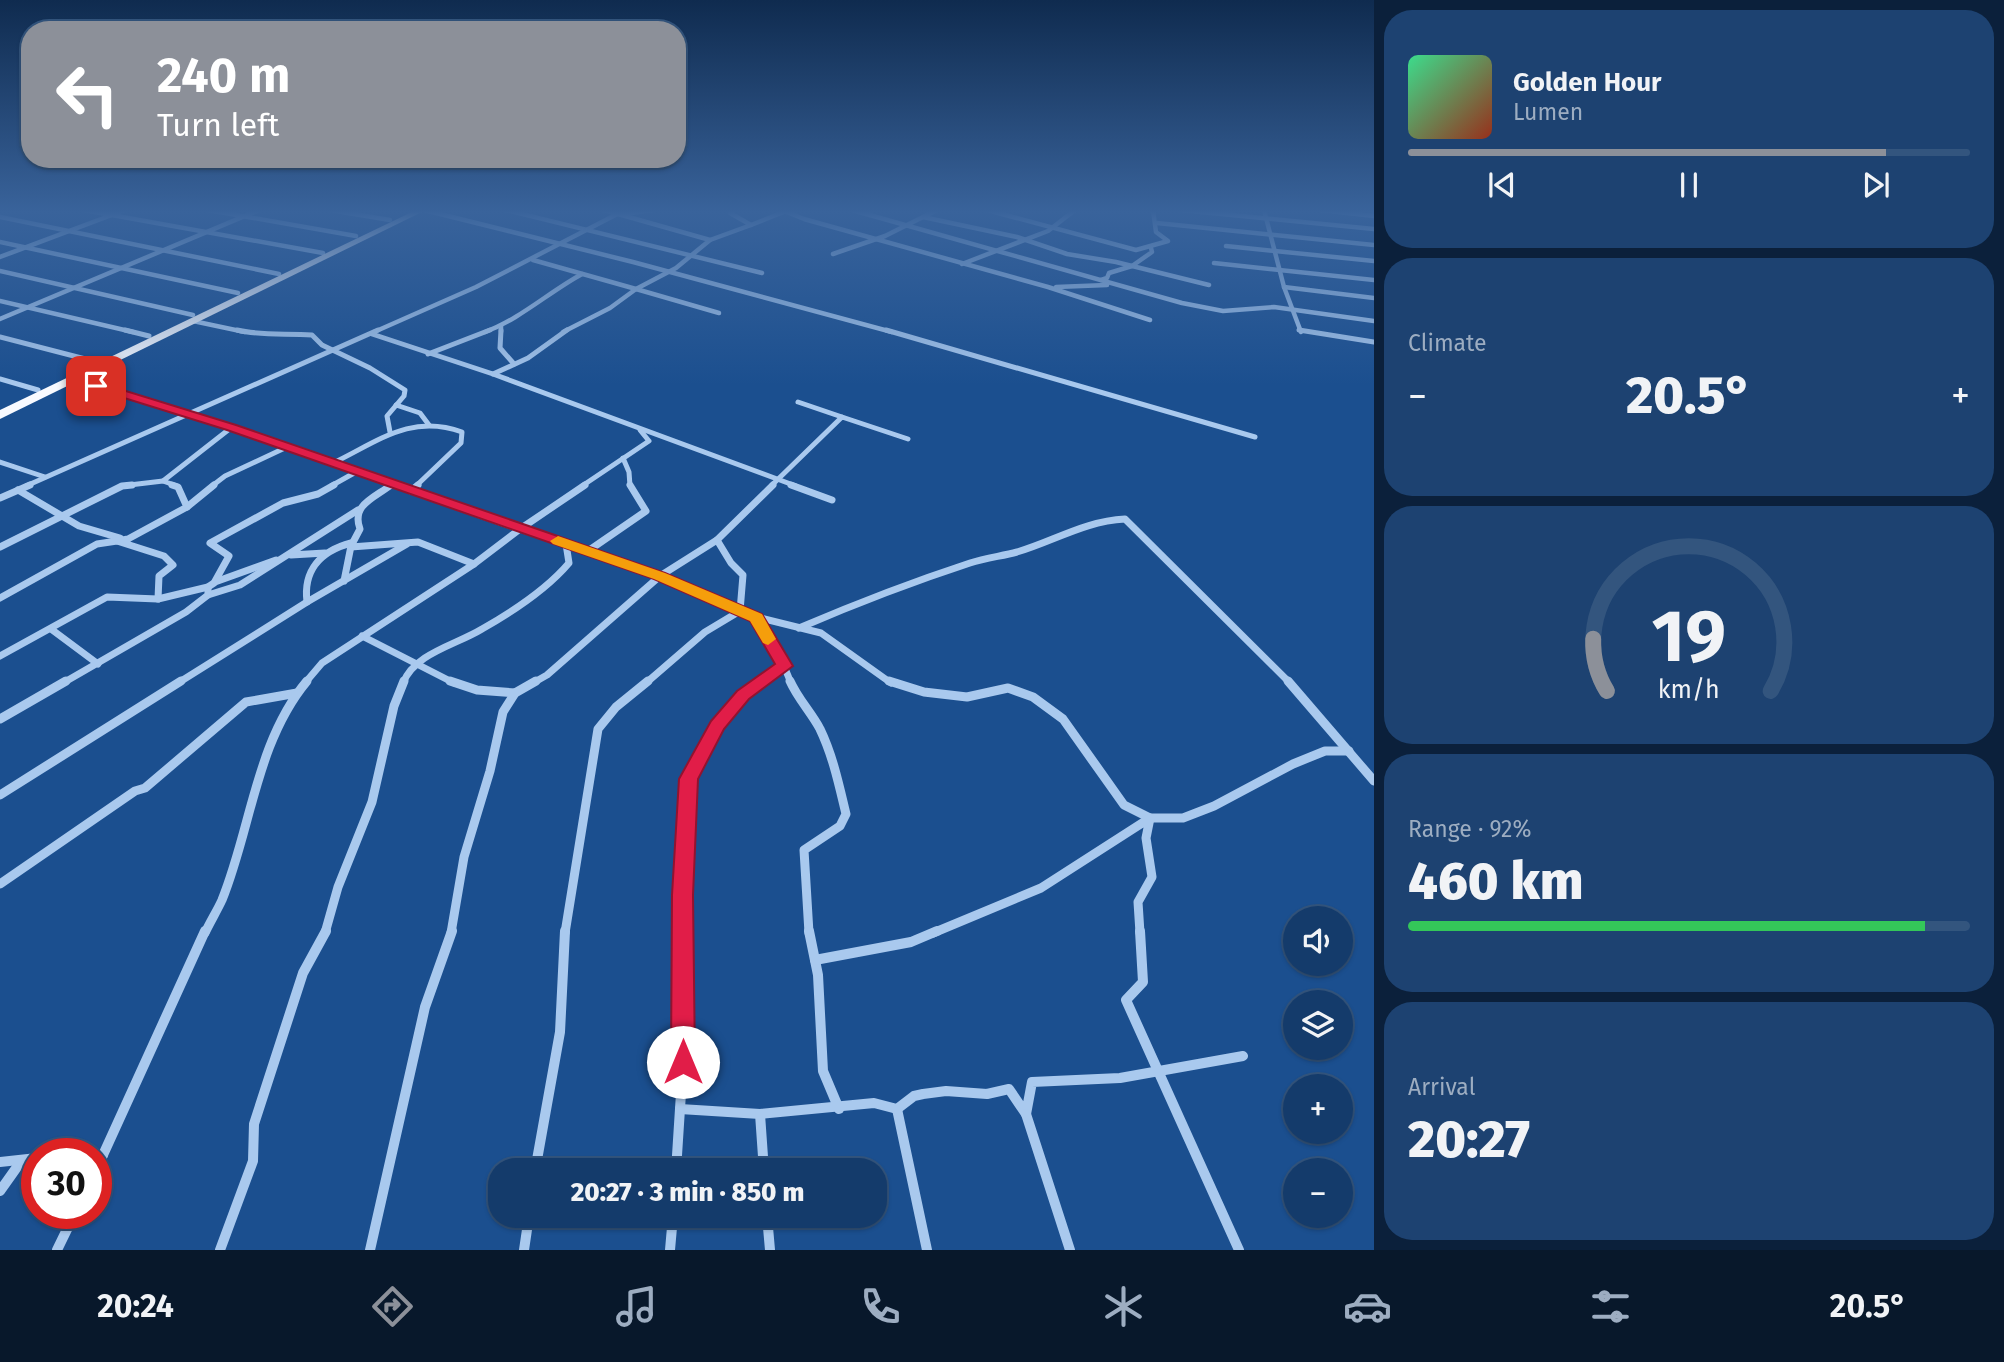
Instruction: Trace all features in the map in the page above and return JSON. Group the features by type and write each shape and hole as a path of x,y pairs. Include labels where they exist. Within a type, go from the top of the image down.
{"highway":[{"path":"0,415 291,268"},
{"path":"0,408 149,336 299,268"}],"street":[{"path":"0,319 122,268"},
{"path":"125,268 238,293"},
{"path":"253,268 279,274"},
{"path":"0,498 188,413 335,351 514,268"},
{"path":"562,268 719,313"},
{"path":"654,268 1255,437"},
{"path":"494,374 528,358 554,337 610,308 672,268"},
{"path":"744,268 762,273"},
{"path":"978,268 1048,287 1150,320"},
{"path":"1054,268 1223,311 1274,307 1374,321"},
{"path":"1100,281 1110,273 1125,268"},
{"path":"1141,268 1209,285"},
{"path":"1273,268 1374,280"},
{"path":"1280,269 1300,332 1374,342"},
{"path":"0,271 263,336 288,332 312,335 322,345 370,368 405,390 404,396 386,416 385,424 390,432"},
{"path":"426,354 501,326 551,291 582,274"},
{"path":"1048,287 1114,284"},
{"path":"1284,287 1374,298"},
{"path":"0,301 149,336"},
{"path":"501,326 500,348 514,364"},
{"path":"372,334 426,354 494,374 832,500"},
{"path":"0,337 97,362"},
{"path":"0,379 38,390"},
{"path":"74,379 232,427 660,576 756,617 821,633 891,682 913,689 967,697 1008,688 1033,697 1063,719 1124,805 1150,818 1183,818 1214,806 1283,769 1325,751 1349,751"},
{"path":"798,402 908,439"},
{"path":"396,405 420,413 429,425"},
{"path":"362,636 443,679 496,696 515,693 547,675 660,576 718,540 842,417"},
{"path":"333,463 390,432 429,425 456,428 463,436 461,443 411,491"},
{"path":"163,481 181,463 204,451 232,427"},
{"path":"108,1138 182,987 197,947 222,900 270,747 297,693 322,663 474,564 520,529 649,441 639,430"},
{"path":"0,598 97,544 128,539 187,507 225,476 287,447"},
{"path":"588,551 646,511 630,486 624,458"},
{"path":"0,462 45,477"},
{"path":"0,719 186,612 210,588 229,556 210,543 282,503 318,494 356,472"},
{"path":"0,547 122,486 163,481 178,487 187,507"},
{"path":"0,656 107,597 158,598 192,589 240,585 358,510 393,483"},
{"path":"18,490 62,518 99,535 128,539"},
{"path":"344,581 351,545 360,529 356,518 358,510"},
{"path":"799,628 862,601 973,562 1020,551 1044,540 1106,520 1125,519 1302,695 1374,781"},
{"path":"718,540 731,563 743,575 740,611"},
{"path":"117,541 164,556 173,565 159,576 158,598"},
{"path":"0,795 307,602 407,544"},
{"path":"307,602 304,584 308,573 325,553 336,546 426,544 474,564"},
{"path":"220,1250 253,1161 254,1124 303,973 325,933 338,887 372,802 394,706 414,664 470,638 557,577 569,563 566,544"},
{"path":"210,588 287,556 325,553"},
{"path":"537,1158 560,1032 565,927 598,729 618,705 678,655 725,618 740,611"},
{"path":"756,617 784,666 797,697 818,725 831,754 846,814 840,826 804,850 809,936 818,975 823,1071 839,1109"},
{"path":"51,629 98,664"},
{"path":"677,1158 683,1062 682,895 688,779 717,725 743,695 784,666"},
{"path":"0,884 107,809 135,791 145,788 232,714 240,703 254,698 297,693"},
{"path":"370,1250 425,1007 455,923 464,857 490,771 503,712 515,693"},
{"path":"815,960 911,942 1041,888 1150,818"},
{"path":"1150,818 1146,838 1152,877 1138,902 1143,982 1126,1000 1239,1250"},
{"path":"1026,1114 1032,1082 1120,1078 1243,1056"},
{"path":"897,1109 914,1096 923,1094 946,1090 987,1094 1009,1089 1026,1114 1070,1250"},
{"path":"680,1109 760,1114 839,1109 874,1103 897,1109"},
{"path":"897,1109 927,1250"},
{"path":"760,1114 763,1158"},
{"path":"0,1162 21,1160"},
{"path":"0,1191 21,1161"},
{"path":"524,1250 527,1228"},
{"path":"670,1250 672,1228"},
{"path":"768,1228 770,1250"},
{"path":"57,1250 67,1229"}],"slow traffic":[{"path":"558,541 660,576 756,617 768,639"}],"route":[{"path":"96,386 232,427 660,576 756,617 784,666 743,695 717,725 688,779 682,895 683,1062"}]}
